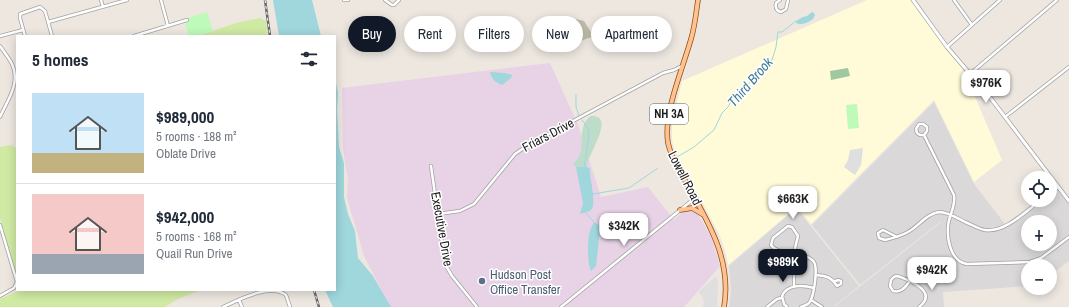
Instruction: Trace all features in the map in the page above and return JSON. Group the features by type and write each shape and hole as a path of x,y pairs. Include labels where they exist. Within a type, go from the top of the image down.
{"main road":[{"name":"Lowell Road","path":"698,0 693,33 668,120 668,139 674,160 714,235 723,262 726,285 724,307"},
{"path":"680,210 692,208 704,215"}],"street":[{"path":"101,0 103,7"},
{"path":"48,22 127,0"},
{"path":"161,0 168,26"},
{"path":"385,0 392,5 399,0"},
{"path":"780,0 776,3 776,7 781,12 786,9 788,0"},
{"path":"913,0 947,47 1005,117 1069,201"},
{"path":"954,0 972,25"},
{"path":"947,47 1000,0"},
{"path":"970,74 1057,0"},
{"path":"25,35 20,14 40,7 45,11 52,35"},
{"path":"137,35 187,20"},
{"path":"0,36 23,30"},
{"path":"0,46 16,71 13,89 0,117"},
{"name":"Friars Drive","path":"438,214 460,211 474,204 515,154 528,145 663,73 674,70 683,65"},
{"path":"1005,117 1069,67"},
{"path":"674,70 680,74"},
{"path":"919,124 923,124 927,127 927,132 924,135 917,133 916,129 919,124"},
{"path":"924,135 954,195 954,203 948,226 952,251 956,258 964,264 1030,262 1041,258 1069,237"},
{"name":"Executive Drive","path":"432,166 446,268 477,307"},
{"path":"562,307 695,198"},
{"path":"897,237 882,230 878,233 881,240 897,237 908,232 931,214 943,212 981,229 994,230 1006,226 1032,207"},
{"path":"0,225 8,257 16,278 16,285 0,296"},
{"path":"794,252 779,251 771,245 773,238 788,226 792,227 797,233 798,238 794,252 794,286"},
{"path":"794,256 804,256 813,261 815,266 816,275 811,300 808,304 801,307"},
{"path":"816,275 826,276 835,281"},
{"path":"910,281 898,292 893,291 890,286 891,280 896,276 910,281 920,286 924,292 924,301 919,307"},
{"path":"767,307 777,299 782,298 786,290 794,286 814,288"},
{"path":"223,307 259,292 280,292 287,297 290,307"},
{"path":"782,298 787,307"},
{"path":"239,300 242,307"},
{"path":"811,300 822,307"}],"shaded area":[{"path":"867,0 911,0 963,69 1002,160 974,182 934,100 811,224 797,207 728,265 720,236 674,149 672,140 672,123 682,81"},
{"path":"583,21 591,32 591,38 583,40"},
{"path":"550,63 578,125 601,197 648,187 674,220 685,210 690,209 697,213 711,236 720,266 684,307 390,307 364,256 347,198 348,180 343,148 342,88"},
{"path":"934,102 974,184 1005,224 1028,207 1057,207 1057,186 1069,203 1069,261 1057,270 1057,259 1021,259 1021,286 943,292 944,307 834,307 940,222 860,285 812,225"},
{"path":"863,148 861,165 855,175 844,167 848,160 850,150"},
{"path":"796,208 859,286 833,307 729,307 731,290 729,266"},
{"path":"715,277 717,278 718,284 717,307 703,307 703,297 699,291"}],"green space":[{"path":"207,12 213,31 200,35 189,35 185,24 189,22 187,18"},
{"path":"260,18 266,21 268,35 201,35 236,23"},
{"path":"848,68 850,76 831,80 830,71"},
{"path":"857,104 859,128 848,129 846,105"},
{"path":"591,116 598,117 601,122 599,137 588,161 587,167 576,167 573,165 579,157 581,151 583,127 587,119"},
{"path":"11,145 16,149 16,273 0,218 0,147"},
{"path":"18,291 198,291 176,300 165,307 0,307 0,299"}],"water":[{"path":"273,0 312,0 321,35 279,35"},
{"path":"812,12 815,15 813,19 803,24 796,23 796,21"},
{"path":"490,72 512,75 511,78 502,85 494,80"},
{"path":"336,83 338,93 337,110 339,147 344,163 344,197 348,214 355,231 358,258 373,276 391,307 333,307 325,291 336,291"},
{"path":"576,167 587,167 590,169 593,197 592,208 590,211 580,214 583,203"},
{"path":"594,222 600,226 600,230 596,266 591,271 588,256 588,243 591,228"}],"waterway":[{"name":"Third Brook","path":"677,157 694,147 714,130 722,113 728,107 733,98 772,60 778,32 782,32 796,21"},
{"name":"Third Brook","path":"576,95 576,107 579,116"},
{"name":"Third Brook","path":"582,120 588,128 589,136 584,168"},
{"name":"Third Brook","path":"593,194 629,188 658,168"},
{"name":"Third Brook","path":"585,212 594,222"}],"railway":[{"path":"265,0 270,35"},
{"path":"314,291 319,307"}],"place":[{"name":"Hudson Post Office Transfer","path":"482,281"}]}
